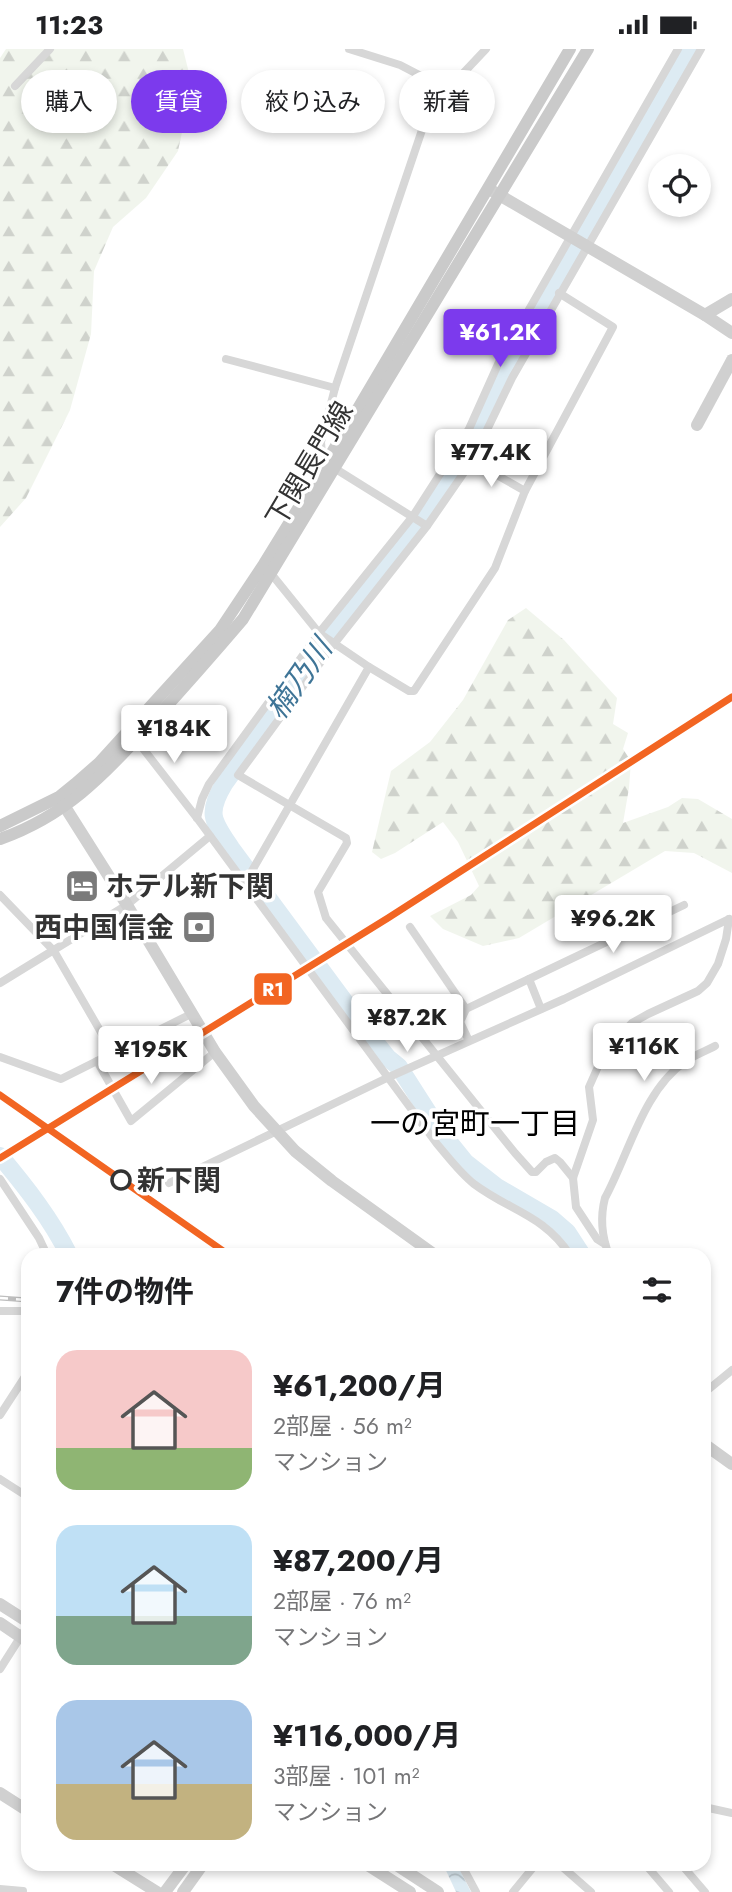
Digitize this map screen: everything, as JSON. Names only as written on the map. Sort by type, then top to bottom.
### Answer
[{"type":"main road","name":"下関長門線","points":[[494,192],[570,49]]},
{"type":"main road","name":"下関長門線","points":[[0,839],[33,825],[62,802],[99,763],[132,735],[267,569],[494,192],[588,49]]},
{"type":"main road","name":"下関長門線","points":[[0,826],[62,802]]},
{"type":"street","points":[[15,86],[50,49]]},
{"type":"street","points":[[349,49],[410,70]]},
{"type":"street","points":[[466,70],[486,49]]},
{"type":"street","points":[[573,1178],[555,1158],[532,1172],[326,918],[318,892],[346,843],[346,838],[238,775],[334,644],[427,526],[472,461],[512,378],[559,293],[579,241],[678,49]]},
{"type":"street","points":[[197,818],[209,784],[319,633],[413,516],[469,429],[499,362],[701,49]]},
{"type":"street","points":[[421,133],[335,388],[321,442],[327,466],[427,526]]},
{"type":"street","points":[[494,192],[732,334]]},
{"type":"street","points":[[267,569],[319,633],[369,667],[409,691],[414,691],[495,568],[525,491],[613,327],[559,293]]},
{"type":"street","points":[[705,316],[732,299]]},
{"type":"street","points":[[226,359],[335,388]]},
{"type":"street","points":[[697,425],[726,381],[732,360]]},
{"type":"street","points":[[472,461],[525,491]]},
{"type":"street","points":[[245,883],[369,667]]},
{"type":"street","points":[[132,735],[456,1166],[490,1195],[546,1226],[566,1248]]},
{"type":"street","points":[[62,802],[215,1052],[254,1106],[295,1151],[425,1248]]},
{"type":"street","points":[[0,983],[127,905],[210,836]]},
{"type":"street","points":[[0,895],[54,951],[113,1053]]},
{"type":"street","points":[[469,1041],[460,1022],[466,1009],[684,905]]},
{"type":"street","points":[[169,1183],[389,1077],[730,920]]},
{"type":"street","points":[[605,1244],[597,1239],[576,1207],[573,1178],[593,1120],[589,1087],[601,1060],[632,1023],[698,991],[707,983],[718,964],[730,920]]},
{"type":"street","points":[[410,927],[466,1009]]},
{"type":"street","points":[[529,979],[541,1009]]},
{"type":"street","points":[[0,1057],[61,1079],[193,1013]]},
{"type":"street","points":[[606,1248],[602,1210],[605,1198],[642,1116],[657,1089],[685,1061],[715,1046]]},
{"type":"street","points":[[97,1061],[131,1121],[215,1052]]},
{"type":"street","points":[[0,1179],[44,1248]]},
{"type":"street","points":[[0,1311],[21,1311]]},
{"type":"street","points":[[711,1387],[732,1370]]},
{"type":"street","points":[[0,1415],[21,1384]]},
{"type":"street","points":[[711,1449],[732,1464]]},
{"type":"street","points":[[0,1479],[21,1492]]},
{"type":"street","points":[[0,1604],[21,1619]]},
{"type":"street","points":[[0,1623],[21,1637]]},
{"type":"street","points":[[0,1668],[21,1643]]},
{"type":"street","points":[[0,1793],[21,1806]]},
{"type":"street","points":[[711,1808],[732,1813]]},
{"type":"street","points":[[123,1871],[157,1892]]},
{"type":"street","points":[[165,1892],[181,1871]]},
{"type":"street","points":[[183,1892],[199,1871]]},
{"type":"street","points":[[377,1871],[410,1892]]},
{"type":"street","points":[[406,1871],[438,1892]]},
{"type":"street","points":[[465,1871],[476,1892]]},
{"type":"street","points":[[513,1892],[530,1871]]},
{"type":"street","points":[[567,1871],[591,1892]]},
{"type":"street","points":[[651,1871],[669,1892]]},
{"type":"street","points":[[687,1871],[705,1892]]},
{"type":"street","points":[[0,1889],[23,1891]]},
{"type":"green space","points":[[6,49],[183,49],[188,70],[131,70],[131,133],[182,133],[178,151],[146,198],[113,227],[94,271],[91,334],[70,410],[26,498],[0,527],[0,58]]},
{"type":"green space","points":[[526,608],[564,640],[617,698],[613,724],[628,733],[623,749],[631,761],[623,823],[668,807],[682,798],[698,799],[732,819],[732,873],[694,853],[665,851],[519,938],[483,946],[443,929],[430,916],[471,895],[479,886],[458,842],[443,822],[381,859],[372,852],[391,771],[430,742],[463,700],[508,620]]},
{"type":"water","points":[[446,1871],[460,1871],[471,1892],[456,1892]]},
{"type":"waterway","name":"楠乃川","points":[[577,1248],[567,1232],[552,1219],[497,1187],[465,1162],[440,1131],[399,1067],[388,1058],[364,1028],[231,848],[216,824],[214,810],[224,784],[323,645],[457,469],[485,418],[498,387],[690,49]]},
{"type":"waterway","points":[[0,1156],[38,1204],[65,1248]]},
{"type":"railway","points":[[0,1298],[21,1300]]},
{"type":"transit line","name":"R1","points":[[0,1158],[388,918],[732,697]]},
{"type":"transit line","name":"R1","points":[[0,1095],[219,1248]]},
{"type":"place","name":"ホテル新下関","points":[[82,886]]},
{"type":"place","name":"西中国信金","points":[[199,927]]},
{"type":"place","name":"新下関","points":[[121,1180]]},
{"type":"district","name":"一の宮町一丁目","points":[[475,1124]]}]
